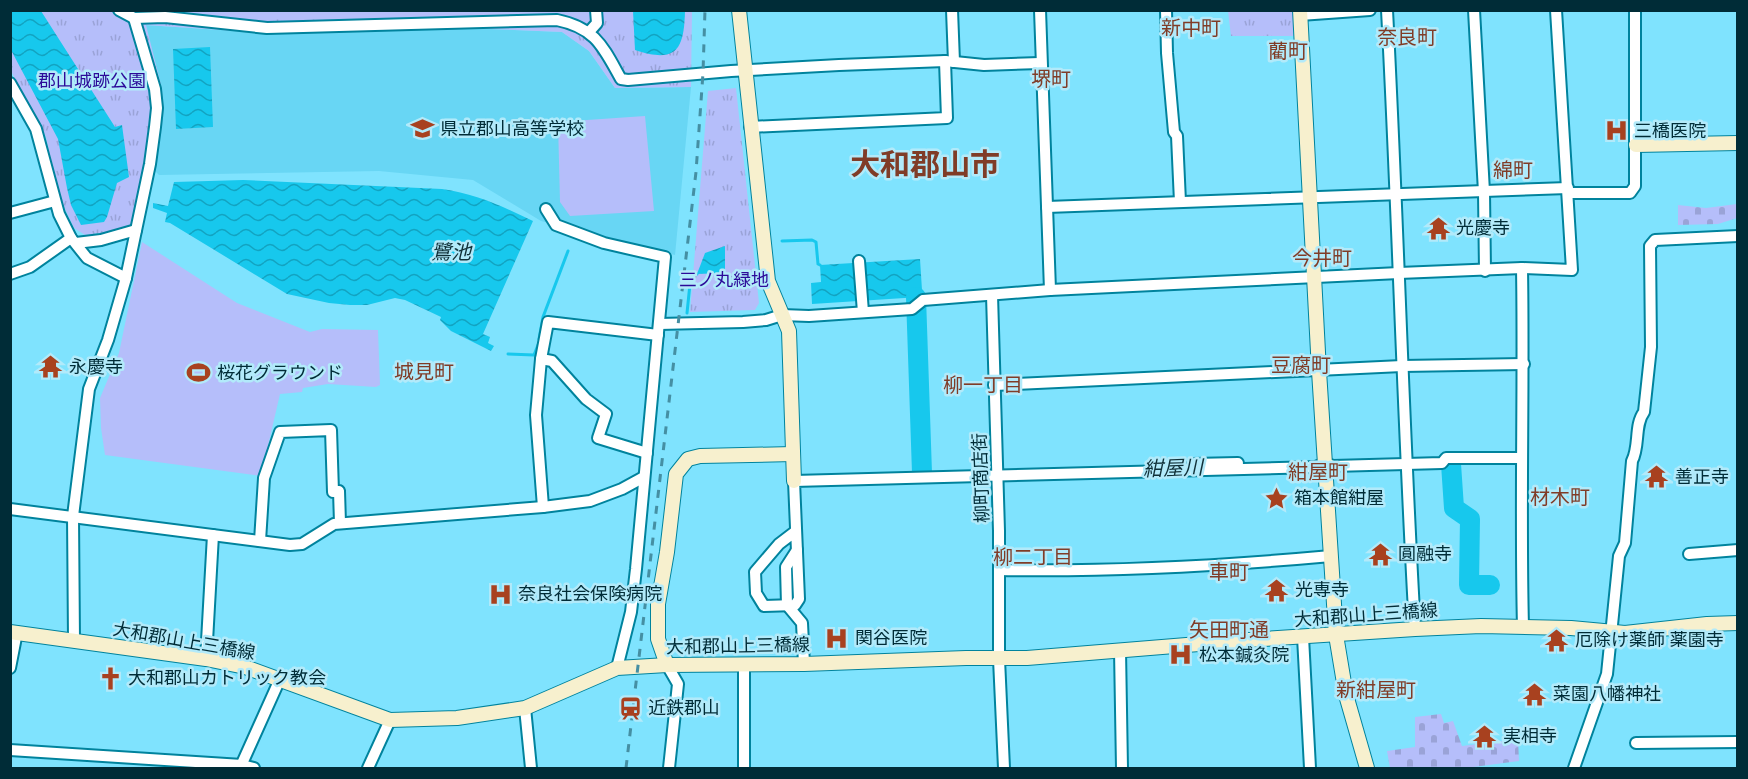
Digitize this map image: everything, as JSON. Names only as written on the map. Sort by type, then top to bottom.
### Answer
[{"type":"main road","points":[[738,10],[768,281],[789,332],[794,481]]},
{"type":"main road","points":[[1300,13],[1335,635],[1346,695],[1367,768]]},
{"type":"main road","points":[[1636,145],[1737,143]]},
{"type":"main road","points":[[667,664],[658,639],[658,603],[667,552],[676,474],[688,459],[700,456],[794,454]]},
{"type":"main road","name":"大和郡山上三橋線","points":[[14,632],[245,666],[390,720],[457,718],[525,708],[617,668],[667,664],[804,664],[1067,656],[1120,650],[1415,629],[1481,626],[1571,628],[1625,633],[1737,623]]},
{"type":"street","points":[[119,10],[134,18],[165,17],[275,28],[557,20],[573,23],[590,32],[611,57],[621,79],[628,80],[839,65],[949,61],[984,65],[1040,63]]},
{"type":"street","points":[[590,32],[597,23],[596,10]]},
{"type":"street","points":[[750,127],[947,118],[952,10]]},
{"type":"street","points":[[1040,10],[1040,63],[1050,290]]},
{"type":"street","points":[[1166,10],[1167,53],[1174,132],[1177,136],[1180,202]]},
{"type":"street","points":[[1300,13],[1370,10]]},
{"type":"street","points":[[1387,10],[1397,196],[1405,461],[1415,629]]},
{"type":"street","points":[[1474,10],[1484,192],[1485,271]]},
{"type":"street","points":[[543,507],[536,415],[541,359],[548,322],[659,329],[766,320],[782,315],[809,316],[912,309],[923,300],[1050,290],[1522,268],[1572,270],[1556,10]]},
{"type":"street","points":[[1047,207],[1484,192],[1568,190],[1630,193],[1635,186],[1635,10]]},
{"type":"street","points":[[74,641],[73,516],[89,389],[108,340],[126,278],[150,164],[157,108],[155,89],[134,18]]},
{"type":"street","points":[[10,83],[36,129],[59,214],[74,241],[87,258],[126,278]]},
{"type":"street","points":[[10,213],[55,201]]},
{"type":"street","points":[[546,209],[556,225],[604,243],[665,257],[631,612],[617,668]]},
{"type":"street","points":[[10,274],[30,267],[74,241],[101,240],[136,230]]},
{"type":"street","points":[[1574,768],[1607,674],[1618,556],[1625,543],[1632,461],[1636,453],[1640,417],[1644,412],[1651,347],[1650,246],[1655,240],[1737,236]]},
{"type":"street","points":[[859,261],[863,312]]},
{"type":"street","points":[[1522,268],[1524,364],[1520,530],[1523,627]]},
{"type":"street","name":"柳町商店街","points":[[992,295],[999,658],[1004,768]]},
{"type":"street","points":[[541,359],[552,361],[586,399],[606,414],[598,438],[647,453]]},
{"type":"street","points":[[994,385],[1402,366],[1524,364]]},
{"type":"street","points":[[260,541],[264,478],[280,432],[331,430],[333,492],[339,491],[340,523]]},
{"type":"street","points":[[796,531],[779,544],[755,572],[756,593],[764,606],[795,605],[799,599],[794,481],[1316,467],[1325,463],[1333,465],[1405,461],[1442,463],[1446,458],[1522,458]]},
{"type":"street","points":[[10,509],[290,545],[302,544],[334,524],[340,523],[543,507],[590,501],[622,489],[644,477]]},
{"type":"street","points":[[206,659],[213,535]]},
{"type":"street","points":[[1689,554],[1737,550]]},
{"type":"street","points":[[999,570],[1058,571],[1228,565],[1331,556]]},
{"type":"street","points":[[787,605],[802,623],[804,664]]},
{"type":"street","points":[[10,668],[14,632]]},
{"type":"street","points":[[1303,637],[1311,768]]},
{"type":"street","points":[[1120,650],[1122,768]]},
{"type":"street","points":[[667,664],[678,684],[669,768]]},
{"type":"street","points":[[744,665],[744,768]]},
{"type":"street","points":[[241,767],[280,679]]},
{"type":"street","points":[[525,708],[531,768]]},
{"type":"street","points":[[368,768],[390,720]]},
{"type":"street","points":[[1635,744],[1737,742]]},
{"type":"street","points":[[10,750],[254,768]]},
{"type":"shaded area","name":"県立郡山高等学校","points":[[145,25],[268,33],[440,27],[562,32],[589,51],[615,88],[691,87],[675,255],[541,221],[473,180],[379,171],[159,175],[154,170],[161,85]]},
{"type":"green space","name":"郡山城跡公園","points":[[10,11],[692,11],[691,87],[615,88],[589,51],[562,32],[440,27],[268,33],[146,25],[161,85],[154,170],[144,221],[121,230],[85,235],[74,228],[57,192],[46,137],[11,71]]},
{"type":"green space","points":[[1228,11],[1293,11],[1293,36],[1231,36]]},
{"type":"green space","name":"三ノ丸緑地","points":[[736,88],[759,303],[755,310],[690,312],[708,91]]},
{"type":"green space","points":[[645,116],[654,211],[570,216],[560,202],[558,122]]},
{"type":"green space","points":[[1737,204],[1737,218],[1718,224],[1678,225],[1678,205],[1706,208]]},
{"type":"green space","name":"桜花グラウンド","points":[[142,242],[237,303],[310,332],[322,329],[378,330],[380,385],[376,387],[328,384],[303,388],[302,392],[280,394],[261,476],[105,455],[100,398],[119,353]]},
{"type":"green space","points":[[1441,714],[1444,723],[1453,721],[1462,746],[1518,739],[1519,761],[1466,768],[1390,768],[1387,751],[1415,747],[1415,717]]},
{"type":"water","points":[[10,11],[41,11],[115,127],[122,125],[129,177],[117,183],[104,222],[81,225],[71,205],[58,139],[11,50]]},
{"type":"water","points":[[633,11],[685,11],[680,44],[669,54],[649,54],[635,50]]},
{"type":"water","points":[[210,47],[213,127],[176,129],[173,49]]},
{"type":"water","name":"鷺池","points":[[243,180],[442,189],[489,201],[533,221],[483,334],[490,337],[488,343],[494,346],[491,351],[451,331],[440,320],[441,317],[405,300],[395,298],[367,305],[350,305],[287,294],[165,222],[167,213],[153,208],[153,203],[168,206],[174,182]]},
{"type":"water","points":[[725,246],[725,273],[697,274],[705,253]]},
{"type":"water","points":[[920,259],[922,290],[920,297],[812,304],[811,283],[821,282],[820,265]]},
{"type":"waterway","points":[[782,241],[812,240],[816,242],[820,265]]},
{"type":"waterway","points":[[539,339],[543,317],[568,251]]},
{"type":"waterway","points":[[687,313],[691,274],[697,274]]},
{"type":"waterway","name":"紺屋川","points":[[916,297],[922,473]]},
{"type":"waterway","points":[[508,354],[534,355],[538,345]]},
{"type":"waterway","name":"紺屋川","points":[[1451,464],[1454,508],[1470,519],[1469,585],[1490,585]]},
{"type":"railway","points":[[626,768],[696,172],[705,10]]},
{"type":"place","name":"県立郡山高等学校","points":[[422,129]]},
{"type":"place","name":"三橋医院","points":[[1616,131]]},
{"type":"place","name":"光慶寺","points":[[1438,228]]},
{"type":"place","name":"永慶寺","points":[[51,367]]},
{"type":"place","name":"桜花グラウンド","points":[[199,373]]},
{"type":"place","name":"善正寺","points":[[1657,477]]},
{"type":"place","name":"箱本館紺屋","points":[[1276,498]]},
{"type":"place","name":"圓融寺","points":[[1380,554]]},
{"type":"place","name":"光専寺","points":[[1277,590]]},
{"type":"place","name":"奈良社会保険病院","points":[[500,594]]},
{"type":"place","name":"関谷医院","points":[[837,638]]},
{"type":"place","name":"厄除け薬師 薬園寺","points":[[1557,640]]},
{"type":"place","name":"松本鍼灸院","points":[[1181,655]]},
{"type":"place","name":"大和郡山カトリック教会","points":[[110,678]]},
{"type":"place","name":"菜園八幡神社","points":[[1535,694]]},
{"type":"place","name":"近鉄郡山","points":[[630,708]]},
{"type":"place","name":"実相寺","points":[[1485,736]]},
{"type":"district","name":"新中町","points":[[1191,28]]},
{"type":"district","name":"奈良町","points":[[1407,37]]},
{"type":"district","name":"藺町","points":[[1288,51]]},
{"type":"district","name":"堺町","points":[[1051,79]]},
{"type":"district","name":"大和郡山市","points":[[925,165]]},
{"type":"district","name":"綿町","points":[[1513,170]]},
{"type":"district","name":"今井町","points":[[1322,258]]},
{"type":"district","name":"豆腐町","points":[[1301,365]]},
{"type":"district","name":"城見町","points":[[424,372]]},
{"type":"district","name":"柳一丁目","points":[[983,385]]},
{"type":"district","name":"紺屋町","points":[[1318,472]]},
{"type":"district","name":"材木町","points":[[1560,497]]},
{"type":"district","name":"柳二丁目","points":[[1033,557]]},
{"type":"district","name":"車町","points":[[1229,572]]},
{"type":"district","name":"矢田町通","points":[[1229,630]]},
{"type":"district","name":"新紺屋町","points":[[1376,690]]}]
